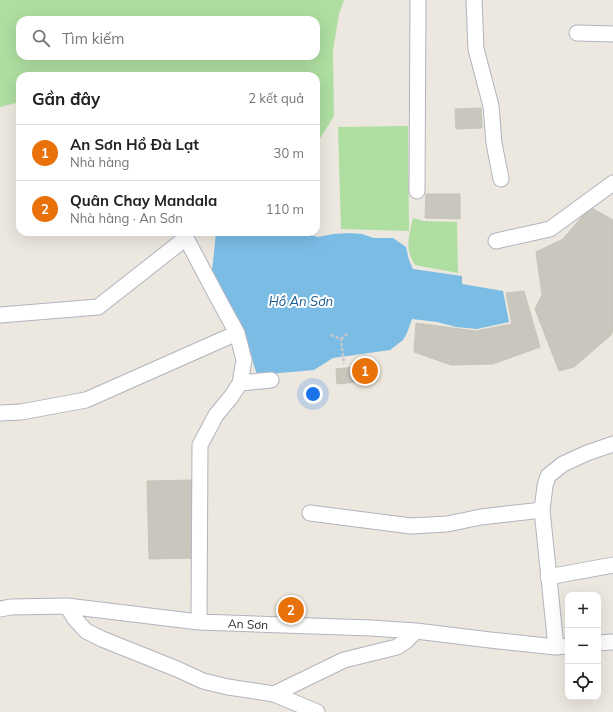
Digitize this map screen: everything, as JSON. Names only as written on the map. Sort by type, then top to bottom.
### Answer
[{"type":"street","points":[[417,190],[418,0]]},
{"type":"street","points":[[474,0],[476,49],[491,106],[494,143],[501,179]]},
{"type":"street","points":[[577,33],[613,34]]},
{"type":"street","points":[[496,242],[550,229],[613,183]]},
{"type":"street","points":[[0,315],[98,306],[183,236]]},
{"type":"street","points":[[185,236],[237,333],[244,360],[240,383],[216,415],[200,445],[199,622]]},
{"type":"street","points":[[0,413],[21,412],[86,400],[237,333]]},
{"type":"street","points":[[240,383],[271,380]]},
{"type":"street","points":[[562,646],[548,578],[542,510],[545,486],[548,476],[563,464],[587,453],[613,444]]},
{"type":"street","points":[[310,513],[411,526],[447,524],[481,517],[542,510]]},
{"type":"street","points":[[548,578],[613,565]]},
{"type":"street","points":[[67,606],[75,619],[86,631],[109,642],[203,681],[228,687],[274,694],[317,712]]},
{"type":"street","name":"An Sơn","points":[[0,609],[11,607],[67,606],[199,622],[371,628],[416,631],[490,640],[562,646]]},
{"type":"street","points":[[274,694],[344,660],[397,647],[406,641],[416,631]]},
{"type":"path","points":[[341,339],[348,333]]},
{"type":"path","points":[[331,335],[341,339]]},
{"type":"path","points":[[341,339],[344,364]]},
{"type":"green space","points":[[0,0],[344,0],[339,14],[333,50],[334,116],[320,139],[320,72],[16,72],[16,103],[0,107]]},
{"type":"green space","points":[[408,126],[409,231],[341,229],[338,127]]},
{"type":"green space","points":[[413,218],[423,221],[457,222],[458,273],[415,265],[409,253],[408,247]]},
{"type":"water","name":"Hồ An Sơn","points":[[350,233],[362,234],[374,238],[393,238],[406,247],[413,269],[462,276],[462,284],[503,291],[509,322],[477,329],[456,327],[437,322],[412,319],[403,340],[390,350],[333,358],[314,370],[257,375],[246,338],[215,281],[212,271],[216,236],[318,237]]},
{"type":"building","points":[[481,108],[482,128],[456,129],[455,109]]},
{"type":"building","points":[[426,194],[460,194],[460,219],[425,218]]},
{"type":"building","points":[[590,207],[613,220],[613,331],[611,335],[574,367],[559,371],[535,309],[542,295],[536,252],[563,239]]},
{"type":"building","points":[[524,291],[540,347],[493,364],[451,365],[414,352],[416,323],[475,331],[512,324],[506,293]]},
{"type":"building","points":[[373,365],[375,380],[337,384],[336,369]]},
{"type":"building","points":[[193,480],[196,558],[149,559],[147,481]]},
{"type":"place","name":"An Sơn Hồ Đà Lạt","points":[[365,371]]},
{"type":"place","name":"Quân Chay Mandala","points":[[291,610]]}]
